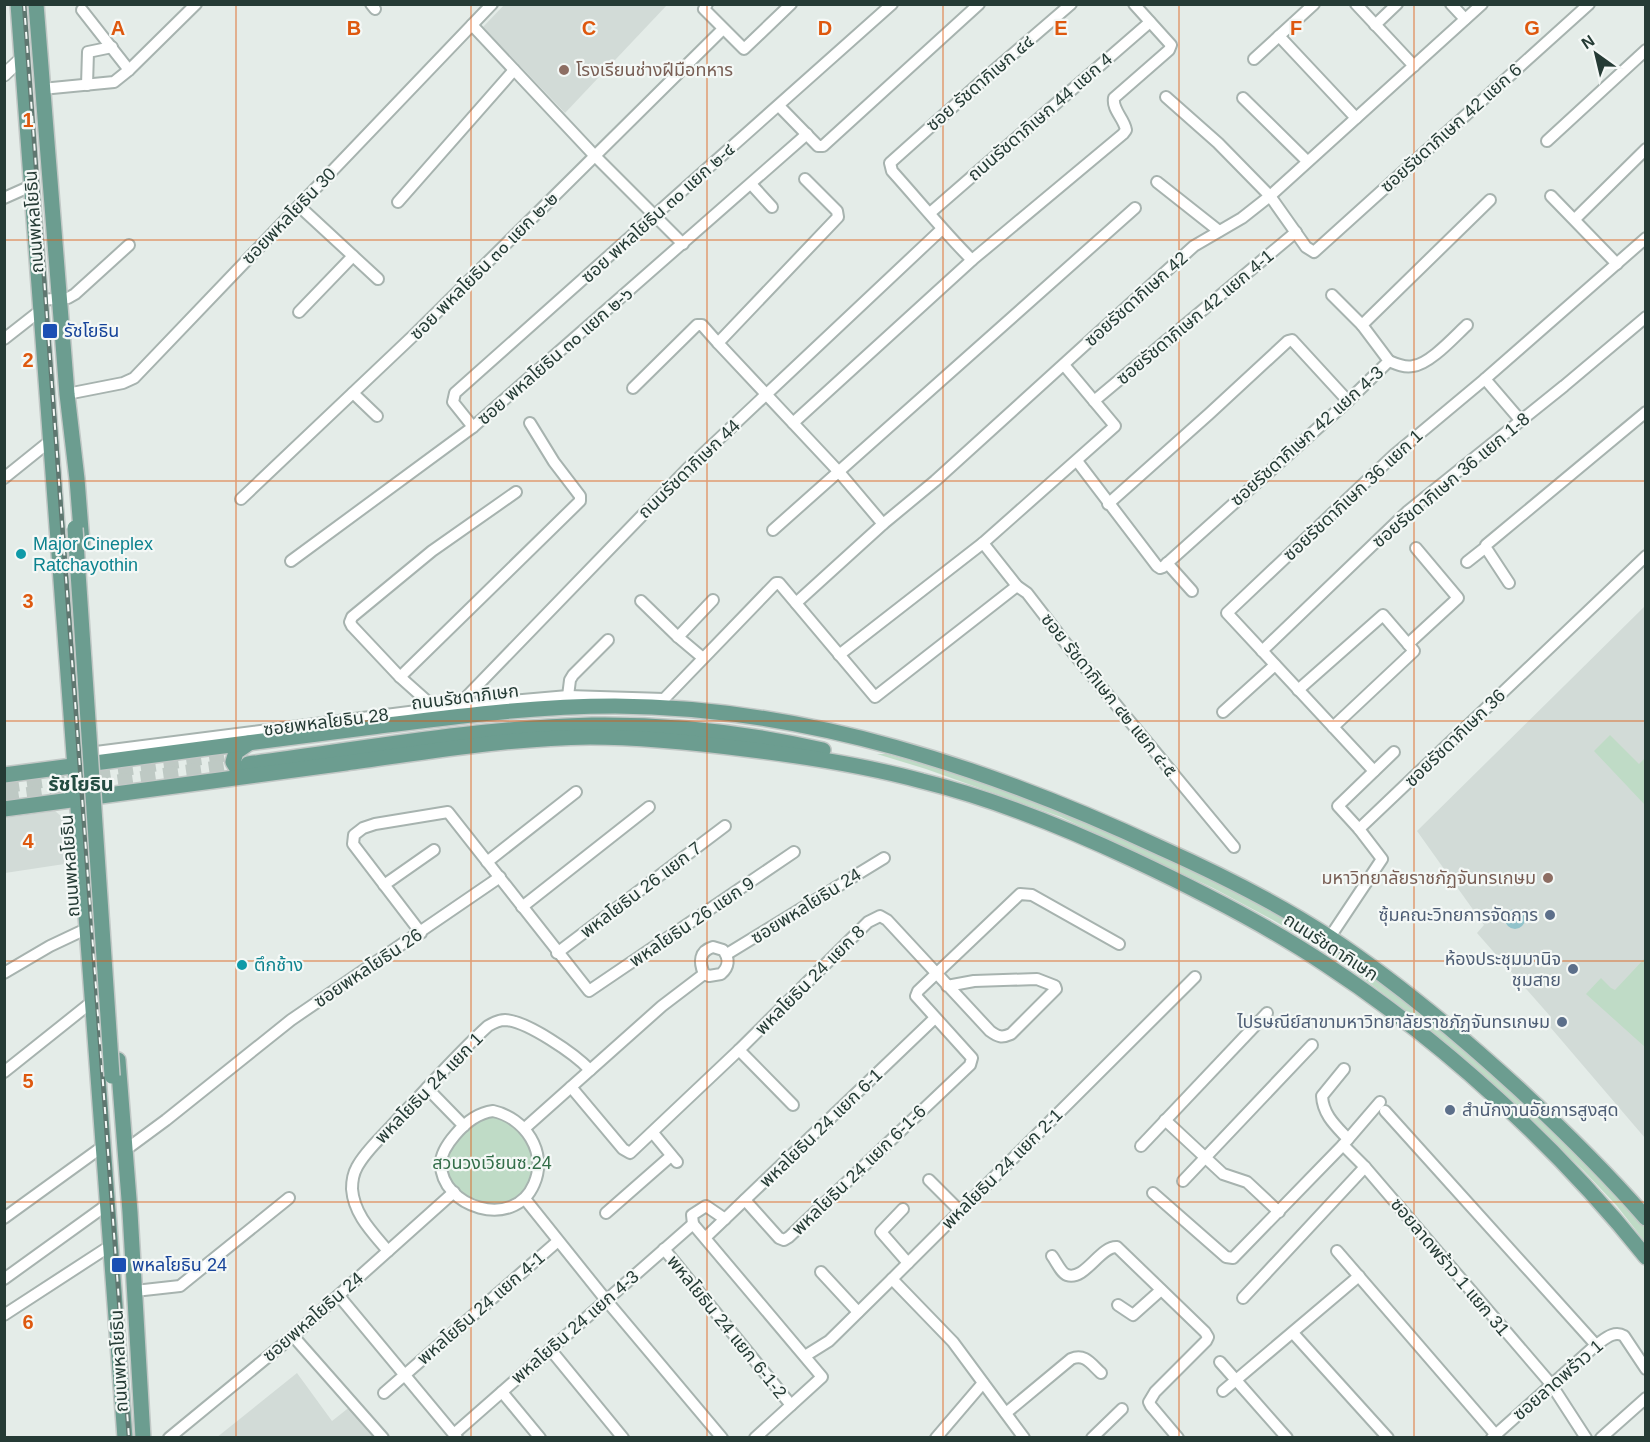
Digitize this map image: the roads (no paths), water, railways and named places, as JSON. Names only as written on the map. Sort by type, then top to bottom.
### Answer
[{"type":"main road","name":"ถนนพหลโยธิน","points":[[18,4],[125,1437]]},
{"type":"main road","name":"ถนนพหลโยธิน","points":[[36,4],[67,394],[77,479],[135,1291],[143,1437]]},
{"type":"main road","name":"ถนนพหลโยธิน","points":[[50,434],[58,442],[70,529]]},
{"type":"main road","name":"ถนนพหลโยธิน","points":[[71,437],[69,451],[70,529],[109,1076],[116,1124],[123,1145]]},
{"type":"main road","points":[[70,686],[79,689],[92,682]]},
{"type":"main road","name":"ถนนรัชดาภิเษก","points":[[4,809],[100,795],[440,713],[663,703],[803,726],[865,739],[1012,783],[1110,824],[1246,889],[1330,937],[1426,1008],[1475,1048],[1591,1158],[1646,1218]]},
{"type":"main road","name":"ถนนรัชดาภิเษก","points":[[249,758],[487,722],[623,716],[699,721],[756,728],[928,756]]},
{"type":"main road","name":"ถนนรัชดาภิเษก","points":[[4,775],[75,766],[97,757],[249,758],[467,747],[548,739],[607,738],[686,742],[774,752],[922,781],[1010,808],[1087,838],[1245,916],[1323,963],[1368,994],[1474,1080],[1585,1186],[1646,1257]]},
{"type":"main road","points":[[80,852],[89,847],[104,851]]},
{"type":"main road","name":"ถนนพหลโยธิน","points":[[103,1154],[108,1141],[109,1076]]},
{"type":"street","points":[[42,89],[111,83],[129,70],[196,4]]},
{"type":"street","name":"ซอยพหลโยธิน 30","points":[[67,394],[123,383],[134,378],[492,4]]},
{"type":"street","points":[[706,6],[723,29],[744,49],[791,4]]},
{"type":"street","name":"ซอย พหลโยธิน ๓๐ แยก ๒-๔","points":[[473,427],[453,402],[455,393],[891,4]]},
{"type":"street","points":[[780,105],[818,146],[823,146],[979,4]]},
{"type":"street","name":"ซอย รัชดาภิเษก ๔๔","points":[[930,213],[892,171],[891,163],[1071,4]]},
{"type":"street","points":[[793,423],[972,260],[1123,134],[1126,130],[1125,125],[1114,106],[1114,98],[1171,47],[1134,4]]},
{"type":"street","points":[[1254,59],[1314,4]]},
{"type":"street","points":[[1356,4],[1414,66]]},
{"type":"street","points":[[1375,25],[1397,4]]},
{"type":"street","points":[[1451,4],[1465,19]]},
{"type":"street","name":"ซอยรัชดาภิเษก 42","points":[[796,603],[883,524],[935,481],[1194,246],[1242,218],[1270,196],[1482,4]]},
{"type":"street","name":"ซอยรัชดาภิเษก 42 แยก 6","points":[[1296,232],[1306,247],[1314,252],[1589,4]]},
{"type":"street","points":[[82,10],[129,70]]},
{"type":"street","name":"ถนนรัชดาภิเษก 44 แยก 4","points":[[930,213],[1150,22]]},
{"type":"street","points":[[472,25],[594,155],[684,244]]},
{"type":"street","name":"ซอย พหลโยธิน ๓๐ แยก ๒-๒","points":[[241,500],[723,29]]},
{"type":"street","points":[[1280,36],[1356,118]]},
{"type":"street","points":[[87,85],[88,52],[112,47]]},
{"type":"street","points":[[1546,141],[1646,50]]},
{"type":"street","points":[[4,75],[22,58]]},
{"type":"street","points":[[398,202],[514,70]]},
{"type":"street","points":[[1166,97],[1218,143],[1270,196],[1296,232]]},
{"type":"street","points":[[1243,98],[1307,161]]},
{"type":"street","name":"ซอย พหลโยธิน ๓๐ แยก ๒-๖","points":[[291,561],[473,427],[807,134]]},
{"type":"street","points":[[1575,219],[1646,149]]},
{"type":"street","points":[[718,343],[838,218],[837,211],[805,179]]},
{"type":"street","points":[[1157,182],[1219,231]]},
{"type":"street","points":[[751,184],[772,207]]},
{"type":"street","points":[[4,198],[31,186]]},
{"type":"street","points":[[1551,196],[1617,264]]},
{"type":"street","points":[[1362,325],[1490,200]]},
{"type":"street","points":[[299,206],[378,279]]},
{"type":"street","points":[[773,530],[1135,208]]},
{"type":"street","points":[[930,213],[972,260]]},
{"type":"street","name":"ถนนรัชดาภิเษก 44","points":[[440,713],[456,706],[688,468],[942,229]]},
{"type":"street","name":"ซอยรัชดาภิเษก 42 แยก 4-1","points":[[1094,401],[1296,232]]},
{"type":"street","name":"ซอยรัชดาภิเษก 36 แยก 1","points":[[1374,771],[1227,613],[1394,454],[1485,379],[1646,238]]},
{"type":"street","points":[[4,339],[40,305],[75,294],[129,246]]},
{"type":"street","points":[[299,312],[353,256]]},
{"type":"street","name":"ซอยรัชดาภิเษก 42 แยก 4-3","points":[[1167,563],[1348,401],[1389,361],[1362,325],[1332,295]]},
{"type":"street","name":"ซอยรัชดาภิเษก 36 แยก 1-8","points":[[1262,651],[1407,512],[1646,317]]},
{"type":"street","points":[[633,388],[697,325],[702,325],[839,472],[883,524]]},
{"type":"street","points":[[1389,361],[1412,367],[1425,362],[1467,325]]},
{"type":"street","points":[[1108,504],[1288,340],[1292,340],[1348,401]]},
{"type":"street","points":[[839,655],[983,543],[1115,426],[1064,365]]},
{"type":"street","points":[[1485,379],[1521,421]]},
{"type":"street","points":[[353,393],[377,416]]},
{"type":"street","points":[[1467,562],[1646,412]]},
{"type":"street","points":[[400,676],[580,501],[580,496],[554,462],[530,423]]},
{"type":"street","points":[[4,478],[50,434]]},
{"type":"street","points":[[1077,461],[1157,566],[1160,568],[1167,563],[1192,591]]},
{"type":"street","points":[[440,713],[400,676],[352,626],[352,617],[432,551],[516,492]]},
{"type":"street","name":"ซอย รัชดาภิเษก ๔๒ แยก ๔-๕","points":[[983,543],[1017,586],[1027,593],[1074,654],[1234,847]]},
{"type":"street","points":[[1486,547],[1509,583]]},
{"type":"street","points":[[1408,644],[1458,598],[1416,548]]},
{"type":"street","name":"ซอยรัชดาภิเษก 36","points":[[1359,829],[1646,556]]},
{"type":"street","points":[[663,703],[776,583],[779,583],[875,697],[1017,586]]},
{"type":"street","points":[[678,637],[713,600]]},
{"type":"street","points":[[641,602],[703,658]]},
{"type":"street","points":[[1298,690],[1382,615],[1414,651],[1333,727]]},
{"type":"street","points":[[568,696],[573,675],[608,640]]},
{"type":"street","points":[[1223,712],[1275,665]]},
{"type":"street","name":"ซอยพหลโยธิน 28","points":[[97,757],[440,713],[456,706],[568,696],[663,703]]},
{"type":"street","points":[[1330,937],[1382,863],[1380,856],[1338,806],[1394,752]]},
{"type":"street","points":[[487,862],[576,792]]},
{"type":"street","points":[[522,907],[649,807]]},
{"type":"street","points":[[421,933],[353,844],[354,835],[363,828],[375,824],[448,812],[557,953]]},
{"type":"street","name":"พหลโยธิน 26 แยก 7","points":[[557,953],[725,826]]},
{"type":"street","points":[[384,885],[434,850]]},
{"type":"street","name":"พหลโยธิน 26 แยก 9","points":[[557,953],[589,991],[794,852]]},
{"type":"street","name":"ซอยพหลโยธิน 24","points":[[727,954],[884,858]]},
{"type":"street","name":"ซอยพหลโยธิน 26","points":[[123,1145],[166,1120],[291,1020],[500,878]]},
{"type":"street","points":[[935,1018],[916,996],[918,991],[1015,898],[1025,893],[1119,944]]},
{"type":"street","name":"พหลโยธิน 24 แยก 8","points":[[571,1087],[625,1152],[630,1153],[739,1050],[868,922],[880,916],[887,920],[936,975],[997,1037],[1011,1034],[1055,992],[1055,986],[1046,981],[1026,979],[974,981],[947,986]]},
{"type":"street","points":[[4,974],[50,946],[86,929]]},
{"type":"street","name":"ซอยพหลโยธิน 24","points":[[525,1128],[662,1006],[704,974],[715,975],[725,970],[728,960],[723,950],[713,947],[704,952],[700,962],[704,974]]},
{"type":"street","name":"พหลโยธิน 24 แยก 2-1","points":[[805,1356],[829,1341],[1195,976]]},
{"type":"street","points":[[4,1072],[93,1001]]},
{"type":"street","points":[[1141,1146],[1267,1012]]},
{"type":"street","name":"พหลโยธิน 24 แยก 6-1-6","points":[[745,1200],[779,1238],[784,1240],[789,1237],[970,1065],[972,1058],[935,1018]]},
{"type":"street","name":"พหลโยธิน 24 แยก 6-1","points":[[706,1237],[935,1018]]},
{"type":"street","name":"พหลโยธิน 24 แยก 1","points":[[388,1251],[367,1226],[357,1209],[352,1188],[353,1177],[363,1157],[488,1026],[505,1020],[537,1032],[590,1070]]},
{"type":"street","points":[[1183,1181],[1312,1046]]},
{"type":"street","points":[[739,1050],[793,1105]]},
{"type":"street","name":"ซอยลาดพร้าว 1 แยก 31","points":[[1344,1070],[1322,1096],[1323,1106],[1329,1118],[1365,1167],[1551,1384],[1586,1437]]},
{"type":"street","points":[[427,1088],[464,1126]]},
{"type":"street","points":[[1153,1193],[1230,1259],[1237,1257],[1346,1142],[1383,1107],[1596,1345]]},
{"type":"street","points":[[493,1111],[525,1128],[538,1158],[537,1173],[525,1199],[507,1208],[490,1210],[467,1202],[454,1192],[442,1172],[441,1159],[452,1139],[464,1126],[479,1114],[493,1111]]},
{"type":"street","points":[[1165,1120],[1223,1173],[1248,1182],[1279,1212]]},
{"type":"street","points":[[606,1213],[674,1159],[653,1133]]},
{"type":"street","points":[[4,1218],[103,1154]]},
{"type":"street","points":[[1243,1298],[1365,1167]]},
{"type":"street","points":[[929,1180],[960,1211]]},
{"type":"street","name":"ซอยพหลโยธิน 24","points":[[169,1437],[293,1336],[454,1192]]},
{"type":"street","points":[[135,1291],[180,1286],[289,1198]]},
{"type":"street","points":[[525,1199],[606,1300],[722,1437]]},
{"type":"street","points":[[4,1279],[108,1204]]},
{"type":"street","name":"พหลโยธิน 24 แยก 4-3","points":[[456,1436],[502,1392],[694,1225],[692,1215],[703,1207],[713,1210],[725,1219]]},
{"type":"street","points":[[903,1209],[881,1232],[908,1263]]},
{"type":"street","points":[[694,1225],[822,1377],[755,1437]]},
{"type":"street","name":"พหลโยธิน 24 แยก 4-1","points":[[384,1393],[558,1241]]},
{"type":"street","points":[[4,1315],[110,1246]]},
{"type":"street","points":[[1052,1256],[1067,1275],[1076,1275],[1110,1248],[1118,1247],[1208,1337],[1155,1392],[1149,1402],[1179,1437]]},
{"type":"street","name":"พหลโยธิน 24 แยก 6-1-2","points":[[664,1249],[790,1405]]},
{"type":"street","points":[[1337,1251],[1494,1436]]},
{"type":"street","points":[[821,1272],[858,1312]]},
{"type":"street","points":[[1223,1391],[1359,1276]]},
{"type":"street","points":[[892,1279],[953,1342],[1023,1437]]},
{"type":"street","points":[[1118,1305],[1133,1315],[1161,1290]]},
{"type":"street","points":[[339,1296],[456,1436]]},
{"type":"street","points":[[1293,1333],[1388,1437]]},
{"type":"street","name":"ซอยลาดพร้าว 1","points":[[1494,1436],[1596,1345],[1612,1334],[1620,1333],[1624,1336],[1646,1369]]},
{"type":"street","points":[[293,1336],[384,1437]]},
{"type":"street","points":[[550,1350],[623,1437]]},
{"type":"street","points":[[1006,1413],[1071,1359],[1078,1356],[1084,1357],[1101,1373]]},
{"type":"street","points":[[1220,1362],[1287,1437]]},
{"type":"street","points":[[936,1437],[983,1383]]},
{"type":"street","points":[[502,1392],[540,1437]]},
{"type":"street","points":[[1601,1437],[1646,1398]]},
{"type":"street","points":[[1092,1437],[1122,1409]]},
{"type":"water","points":[[1515,909],[1522,912],[1525,919],[1522,926],[1515,929],[1508,926],[1505,919],[1508,912]]},
{"type":"tunnel","points":[[4,786],[246,751]]},
{"type":"tunnel","points":[[4,798],[245,764]]},
{"type":"railway","points":[[24,4],[129,1438]]},
{"type":"place","name":"โรงเรียนช่างฝีมือทหาร","points":[[564,70]]},
{"type":"place","name":"รัชโยธิน","points":[[50,331]]},
{"type":"place","name":"Major Cineplex Ratchayothin","points":[[21,554]]},
{"type":"place","name":"มหาวิทยาลัยราชภัฏจันทรเกษม","points":[[1548,878]]},
{"type":"place","name":"ซุ้มคณะวิทยการจัดการ","points":[[1550,915]]},
{"type":"place","name":"ตึกช้าง","points":[[242,965]]},
{"type":"place","name":"ห้องประชุมมานิจ ชุมสาย","points":[[1573,969]]},
{"type":"place","name":"ไปรษณีย์สาขามหาวิทยาลัยราชภัฏจันทรเกษม","points":[[1562,1022]]},
{"type":"place","name":"สำนักงานอัยการสูงสุด","points":[[1450,1110]]},
{"type":"place","name":"พหลโยธิน 24","points":[[119,1265]]},
{"type":"district","name":"รัชโยธิน","points":[[81,784]]},
{"type":"park label","name":"สวนวงเวียนซ.24","points":[[492,1163]]}]
